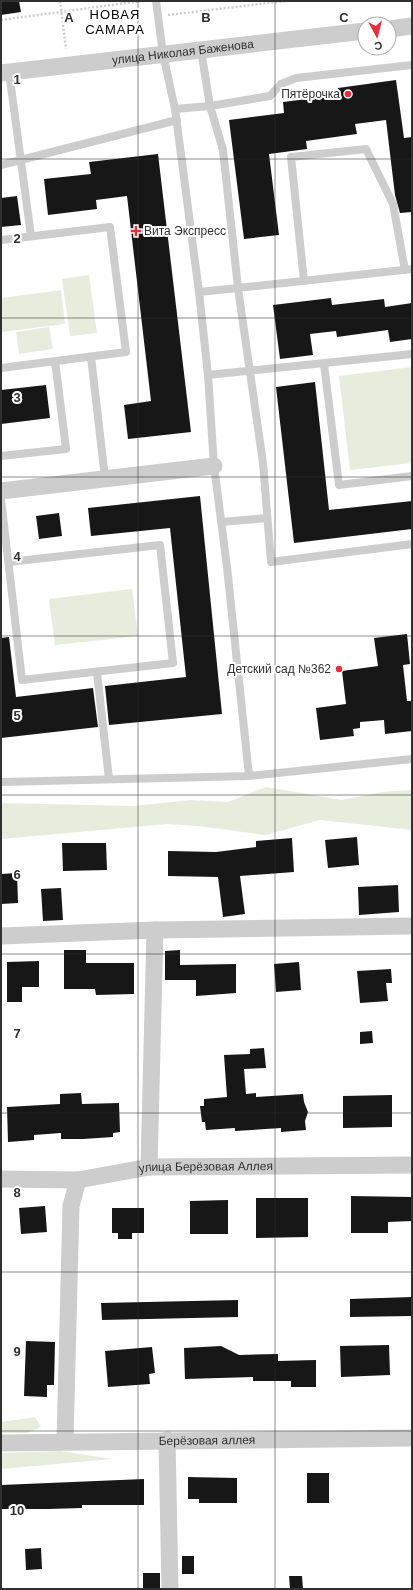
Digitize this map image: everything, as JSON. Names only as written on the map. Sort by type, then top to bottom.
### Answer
[{"type":"street","points":[[397,28],[412,26]]},
{"type":"street","name":"улица Николая Баженова","points":[[5,73],[357,32]]},
{"type":"street","points":[[1,491],[214,466]]},
{"type":"street","points":[[1,936],[155,930],[412,926]]},
{"type":"street","points":[[149,1167],[155,930]]},
{"type":"street","name":"улица Берёзовая Аллея","points":[[1,1179],[78,1180],[149,1167],[412,1165]]},
{"type":"street","points":[[65,1441],[71,1206],[78,1180]]},
{"type":"street","name":"Берёзовая аллея","points":[[1,1442],[412,1438]]},
{"type":"street","points":[[167,1440],[170,1589]]},
{"type":"lane","points":[[156,1],[163,54],[177,120],[199,292],[208,375],[214,466],[249,776]]},
{"type":"lane","points":[[200,50],[210,106],[223,150],[247,362],[250,371],[263,463],[271,562],[412,544]]},
{"type":"lane","points":[[175,109],[210,106],[270,96],[281,84],[296,78],[412,65]]},
{"type":"lane","points":[[5,73],[31,236]]},
{"type":"lane","points":[[1,165],[177,120]]},
{"type":"lane","points":[[199,292],[304,281],[408,269],[393,204],[366,149],[291,157],[304,281]]},
{"type":"lane","points":[[1,240],[110,226],[126,352],[1,368]]},
{"type":"lane","points":[[208,375],[412,354]]},
{"type":"lane","points":[[91,357],[105,478]]},
{"type":"lane","points":[[1,456],[66,449],[55,361]]},
{"type":"lane","points":[[324,364],[339,485],[412,476]]},
{"type":"lane","points":[[1,499],[22,680],[173,663],[160,545],[9,562]]},
{"type":"lane","points":[[221,522],[267,518]]},
{"type":"lane","points":[[97,672],[109,779]]},
{"type":"lane","points":[[1,782],[249,776],[412,759]]},
{"type":"path","points":[[60,1],[68,65]]},
{"type":"path","points":[[1,20],[141,1]]},
{"type":"path","points":[[158,16],[285,1]]},
{"type":"green space","points":[[89,275],[97,333],[70,336],[62,279]]},
{"type":"green space","points":[[61,290],[65,324],[2,332],[1,298]]},
{"type":"green space","points":[[49,327],[53,349],[19,354],[16,332]]},
{"type":"green space","points":[[412,367],[412,463],[350,470],[339,376]]},
{"type":"green space","points":[[132,589],[138,636],[55,645],[49,599]]},
{"type":"green space","points":[[266,787],[342,800],[383,792],[412,790],[412,830],[320,820],[266,835],[198,826],[167,824],[1,839],[1,803],[133,806],[191,800],[228,802]]},
{"type":"green space","points":[[35,1417],[41,1427],[27,1433],[1,1433],[1,1422]]},
{"type":"green space","points":[[61,1451],[112,1459],[1,1469],[1,1453]]},
{"type":"building","points":[[1,1],[19,1],[21,12],[1,15]]},
{"type":"building","points":[[396,80],[404,138],[412,137],[412,212],[400,213],[395,195],[386,120],[355,124],[357,134],[306,141],[307,149],[269,154],[279,235],[244,239],[229,120],[284,113],[283,102],[339,95],[338,88]]},
{"type":"building","points":[[158,154],[191,432],[128,439],[124,405],[151,401],[127,196],[96,200],[97,209],[48,215],[44,179],[91,174],[89,162]]},
{"type":"building","points":[[17,196],[21,225],[1,227],[1,198]]},
{"type":"building","points":[[331,298],[332,305],[384,299],[385,307],[412,303],[412,339],[390,342],[388,330],[337,337],[336,331],[310,334],[313,355],[280,359],[273,305]]},
{"type":"building","points":[[315,382],[329,510],[412,501],[412,529],[294,543],[276,387]]},
{"type":"building","points":[[46,385],[50,418],[1,424],[1,390]]},
{"type":"building","points":[[200,496],[222,714],[109,725],[105,686],[186,677],[170,528],[91,536],[88,508]]},
{"type":"building","points":[[59,513],[62,536],[39,539],[36,516]]},
{"type":"building","points":[[407,634],[410,664],[403,665],[407,701],[412,701],[412,731],[385,734],[384,720],[360,722],[360,728],[353,729],[354,736],[320,740],[316,708],[346,704],[342,671],[378,666],[374,638]]},
{"type":"building","points":[[9,637],[16,697],[93,688],[98,727],[1,738],[1,638]]},
{"type":"building","points":[[357,837],[359,865],[328,868],[325,840]]},
{"type":"building","points":[[292,838],[294,872],[240,876],[245,914],[223,917],[218,877],[168,876],[168,851],[216,852],[256,847],[256,841]]},
{"type":"building","points":[[62,843],[106,843],[107,870],[63,871]]},
{"type":"building","points":[[17,873],[18,903],[1,904],[1,874]]},
{"type":"building","points":[[398,885],[399,912],[359,915],[358,887]]},
{"type":"building","points":[[61,888],[63,920],[43,921],[41,889]]},
{"type":"building","points":[[64,950],[86,950],[86,963],[134,963],[134,994],[96,995],[95,989],[64,989]]},
{"type":"building","points":[[180,950],[180,965],[236,964],[236,993],[196,996],[196,980],[165,980],[165,951]]},
{"type":"building","points":[[39,961],[39,987],[22,987],[22,1002],[7,1002],[7,962]]},
{"type":"building","points":[[299,962],[301,990],[276,992],[274,964]]},
{"type":"building","points":[[391,969],[392,983],[386,983],[388,1001],[360,1003],[357,971]]},
{"type":"building","points":[[372,1031],[373,1043],[360,1044],[360,1032]]},
{"type":"building","points":[[264,1048],[266,1068],[244,1069],[246,1094],[256,1093],[256,1097],[303,1094],[308,1112],[305,1121],[306,1130],[281,1132],[281,1128],[235,1131],[235,1128],[206,1130],[205,1122],[202,1122],[200,1106],[204,1106],[204,1099],[227,1097],[224,1055],[250,1054],[250,1049]]},
{"type":"building","points":[[81,1093],[82,1104],[119,1103],[120,1132],[113,1133],[113,1137],[83,1139],[61,1139],[61,1133],[34,1135],[34,1140],[8,1142],[7,1107],[60,1104],[60,1094]]},
{"type":"building","points":[[392,1095],[392,1127],[343,1128],[343,1096]]},
{"type":"building","points":[[351,1196],[412,1197],[412,1221],[388,1222],[388,1233],[351,1233]]},
{"type":"building","points":[[256,1198],[308,1198],[308,1237],[256,1238]]},
{"type":"building","points":[[228,1200],[228,1234],[190,1234],[190,1201]]},
{"type":"building","points":[[45,1206],[47,1232],[21,1234],[19,1208]]},
{"type":"building","points":[[112,1208],[144,1208],[144,1233],[132,1233],[132,1239],[118,1239],[118,1233],[112,1233]]},
{"type":"building","points":[[412,1297],[412,1316],[350,1317],[350,1299]]},
{"type":"building","points":[[238,1300],[238,1317],[102,1320],[101,1303]]},
{"type":"building","points":[[26,1341],[55,1342],[54,1385],[47,1385],[47,1397],[24,1396]]},
{"type":"building","points":[[389,1345],[390,1375],[341,1377],[340,1346]]},
{"type":"building","points":[[221,1346],[239,1355],[278,1354],[278,1361],[316,1360],[316,1387],[291,1387],[291,1381],[253,1381],[253,1377],[185,1379],[184,1348]]},
{"type":"building","points":[[152,1347],[155,1373],[149,1374],[150,1384],[108,1387],[105,1351]]},
{"type":"building","points":[[307,1473],[329,1473],[329,1503],[307,1503]]},
{"type":"building","points":[[188,1477],[237,1478],[237,1503],[199,1503],[199,1499],[188,1499]]},
{"type":"building","points":[[144,1479],[144,1505],[82,1505],[82,1508],[1,1509],[1,1485]]},
{"type":"building","points":[[41,1548],[42,1569],[26,1570],[25,1549]]},
{"type":"building","points":[[182,1556],[194,1556],[194,1574],[182,1574]]},
{"type":"building","points":[[143,1573],[160,1573],[160,1589],[143,1589]]},
{"type":"building","points":[[289,1576],[302,1576],[303,1589],[290,1589]]},
{"type":"place","name":"Пятёрочка","points":[[348,94]]},
{"type":"place","name":"Вита Экспресс","points":[[136,231]]},
{"type":"place","name":"Детский сад №362","points":[[339,669]]},
{"type":"district","name":"НОВАЯ САМАРА","points":[[115,22]]}]
